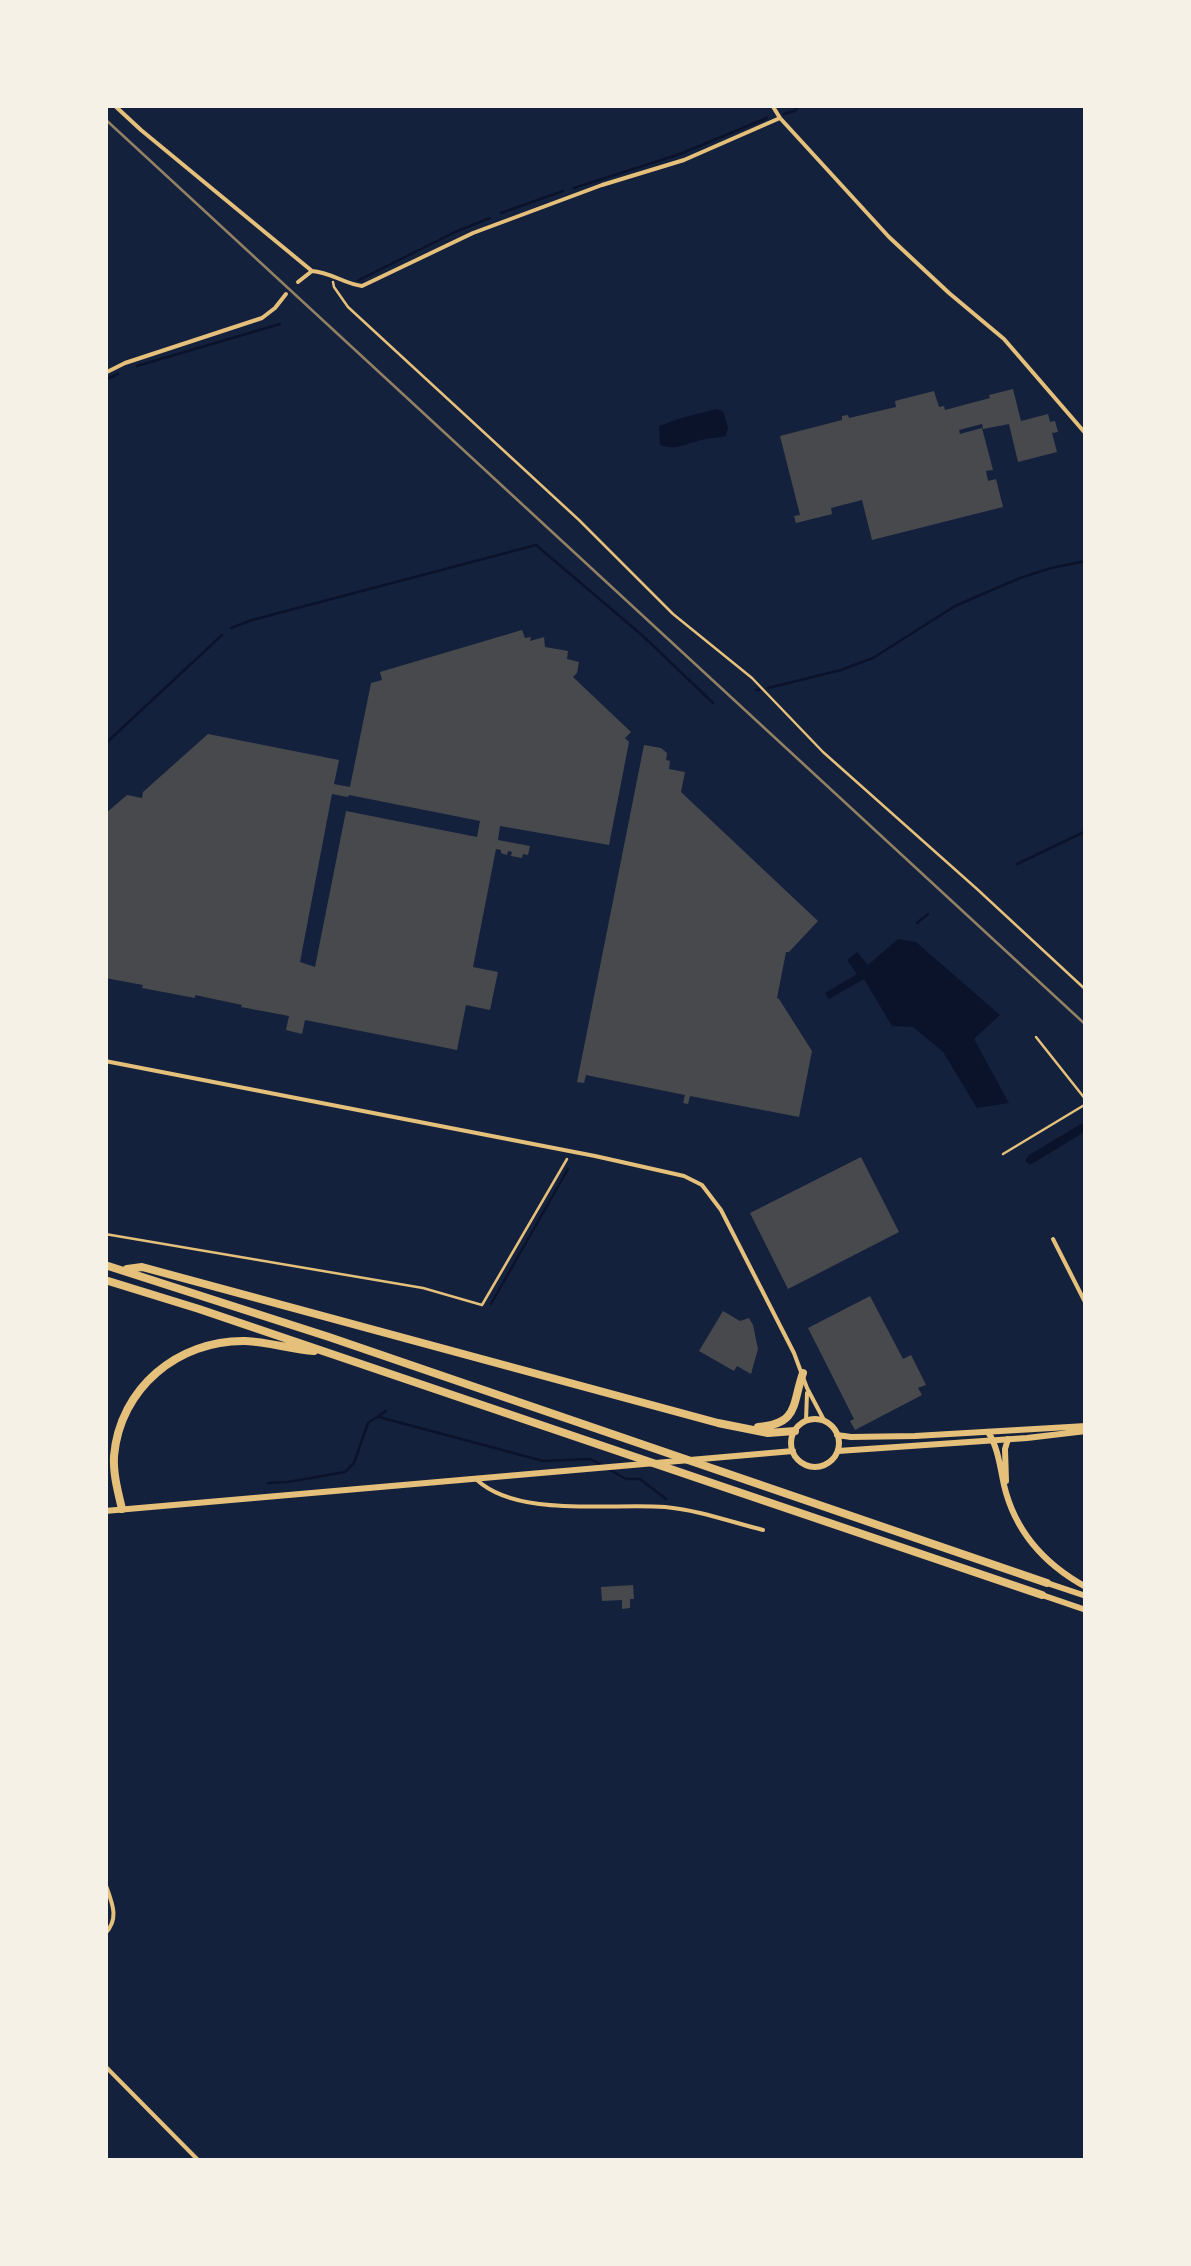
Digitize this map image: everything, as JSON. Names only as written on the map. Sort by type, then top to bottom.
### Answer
[{"type":"highway","points":[[105,1266],[275,1319],[1047,1583]]},
{"type":"highway","points":[[122,1270],[142,1267],[718,1423],[768,1433],[795,1431]]},
{"type":"highway","points":[[105,1280],[1042,1595]]},
{"type":"highway","points":[[122,1509],[114,1461],[120,1424],[138,1392],[169,1362],[215,1344],[244,1341],[326,1352]]},
{"type":"highway","points":[[746,1428],[772,1426],[789,1416],[797,1400],[802,1373]]},
{"type":"main road","points":[[838,1435],[838,1451],[829,1463],[815,1467],[802,1463],[791,1444],[795,1431],[813,1420],[825,1422],[838,1435],[852,1437],[1086,1429]]},
{"type":"main road","points":[[838,1451],[1008,1439],[1086,1429]]},
{"type":"main road","points":[[988,1432],[994,1440],[1015,1520],[1040,1554],[1086,1587]]},
{"type":"main road","points":[[1007,1497],[1008,1439]]},
{"type":"main road","points":[[105,1511],[793,1451]]},
{"type":"main road","points":[[1047,1583],[1086,1596]]},
{"type":"main road","points":[[1042,1595],[1086,1610]]},
{"type":"street","points":[[114,105],[312,271],[362,286],[473,232],[684,160],[780,118]]},
{"type":"street","points":[[772,105],[915,262],[1004,339],[1086,434]]},
{"type":"street","points":[[298,282],[312,271]]},
{"type":"street","points":[[105,373],[125,362],[262,318],[286,294]]},
{"type":"street","points":[[105,1062],[684,1176],[702,1185],[721,1210],[825,1422]]},
{"type":"street","points":[[1053,1239],[1086,1304]]},
{"type":"street","points":[[806,1422],[807,1388]]},
{"type":"street","points":[[477,1480],[502,1496],[547,1506],[688,1510],[763,1530]]},
{"type":"street","points":[[105,1884],[114,1908],[114,1924],[105,1934]]},
{"type":"street","points":[[105,2066],[199,2161]]},
{"type":"path","points":[[332,276],[334,287],[348,306],[579,520],[672,614],[752,678],[823,752],[1086,990]]},
{"type":"path","points":[[1003,1154],[1086,1102],[1036,1037]]},
{"type":"path","points":[[105,1234],[424,1288],[482,1305],[572,1152]]},
{"type":"water","points":[[716,409],[723,411],[728,427],[726,436],[676,447],[660,445],[659,426]]},
{"type":"water","points":[[898,939],[916,942],[1000,1015],[974,1039],[1009,1103],[977,1108],[943,1052],[913,1027],[892,1026],[864,979],[829,999],[825,993],[857,974],[847,960],[857,952],[868,965]]},
{"type":"water","points":[[1086,1121],[1086,1131],[1030,1165],[1025,1161],[1029,1155]]},
{"type":"building","points":[[1013,389],[1021,421],[1048,414],[1050,422],[1055,421],[1058,432],[1052,433],[1057,452],[1018,462],[1009,424],[983,429],[982,424],[959,430],[960,434],[982,428],[993,470],[986,471],[988,481],[996,479],[1003,507],[872,540],[862,500],[831,508],[832,514],[796,523],[794,516],[800,515],[780,436],[842,420],[842,416],[849,418],[896,407],[895,401],[934,391],[939,407],[944,406],[945,410]]},
{"type":"building","points":[[522,630],[525,638],[531,637],[530,641],[544,637],[545,647],[568,651],[567,659],[579,662],[573,677],[631,732],[625,738],[629,742],[609,845],[500,826],[498,840],[530,846],[528,855],[523,854],[522,858],[496,849],[473,967],[498,972],[490,1010],[466,1005],[457,1050],[305,1020],[302,1034],[286,1030],[289,1016],[105,978],[105,814],[127,795],[142,798],[143,792],[208,734],[339,760],[334,784],[350,787],[371,683],[382,680],[380,672]],"holes":[[[332,794],[480,821],[477,837],[346,811],[315,967],[300,962]]]},
{"type":"building","points":[[644,745],[667,753],[669,769],[685,772],[681,792],[818,921],[786,952],[777,998],[812,1051],[799,1117],[690,1096],[688,1104],[683,1103],[685,1095],[586,1075],[584,1083],[577,1082]]},
{"type":"building","points":[[861,1157],[899,1232],[788,1289],[750,1213]]},
{"type":"building","points":[[870,1296],[903,1359],[911,1355],[926,1385],[918,1388],[922,1395],[855,1430],[850,1421],[854,1419],[808,1328]]},
{"type":"building","points":[[723,1311],[740,1321],[749,1318],[753,1325],[758,1349],[751,1374],[737,1366],[734,1371],[699,1351]]},
{"type":"building","points":[[633,1585],[630,1608],[622,1609],[622,1600],[602,1601],[601,1587]]},
{"type":"waterway","points":[[784,114],[801,105]]},
{"type":"waterway","points":[[574,188],[680,154],[767,118]]},
{"type":"waterway","points":[[501,213],[563,191]]},
{"type":"waterway","points":[[359,280],[490,218]]},
{"type":"waterway","points":[[137,366],[280,324]]},
{"type":"waterway","points":[[105,380],[118,374]]},
{"type":"waterway","points":[[231,628],[536,545],[643,636],[713,703]]},
{"type":"waterway","points":[[768,688],[873,658],[955,606],[1020,578],[1086,561]]},
{"type":"waterway","points":[[105,744],[222,635]]},
{"type":"waterway","points":[[1017,864],[1086,831]]},
{"type":"waterway","points":[[917,923],[928,914]]},
{"type":"waterway","points":[[491,1304],[568,1169]]},
{"type":"waterway","points":[[268,1483],[345,1472],[354,1463],[368,1423],[386,1411]]},
{"type":"waterway","points":[[379,1417],[543,1461],[590,1459],[600,1464]]},
{"type":"waterway","points":[[607,1468],[626,1479],[640,1479],[666,1499]]},
{"type":"railway","points":[[105,119],[1086,1025]]}]
